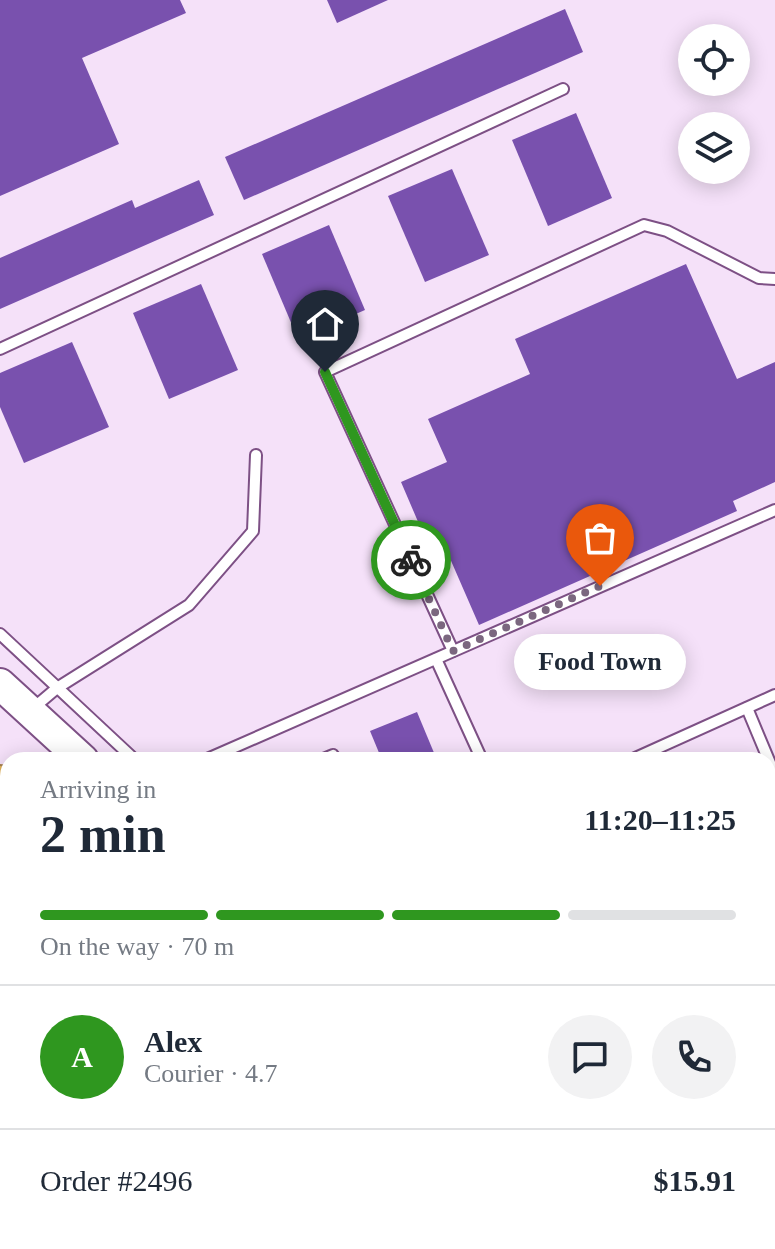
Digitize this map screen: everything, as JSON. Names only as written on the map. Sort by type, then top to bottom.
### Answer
[{"type":"main road","points":[[0,684],[74,752]]},
{"type":"lane","points":[[0,349],[563,89]]},
{"type":"lane","points":[[453,651],[325,372],[644,225],[667,231],[759,278],[775,279]]},
{"type":"lane","points":[[30,712],[57,688],[189,605],[253,531],[256,455]]},
{"type":"lane","points":[[223,752],[775,510]]},
{"type":"lane","points":[[0,634],[126,752]]},
{"type":"lane","points":[[436,659],[478,752]]},
{"type":"lane","points":[[649,752],[775,695]]},
{"type":"lane","points":[[747,708],[765,752]]},
{"type":"building","points":[[0,0],[180,0],[186,13],[82,58],[119,144],[0,196]]},
{"type":"building","points":[[327,0],[388,0],[337,23]]},
{"type":"building","points":[[565,9],[583,52],[244,200],[225,157]]},
{"type":"building","points":[[576,113],[612,198],[548,226],[512,140]]},
{"type":"building","points":[[452,169],[489,255],[425,282],[388,196]]},
{"type":"building","points":[[199,180],[214,215],[0,309],[0,258],[132,200],[135,208]]},
{"type":"building","points":[[329,225],[365,310],[298,339],[262,254]]},
{"type":"building","points":[[686,264],[737,379],[775,362],[775,482],[733,501],[737,511],[479,625],[445,547],[431,552],[401,482],[447,462],[428,419],[530,374],[515,339]]},
{"type":"building","points":[[201,284],[238,370],[169,399],[133,313]]},
{"type":"building","points":[[72,342],[109,427],[24,463],[0,407],[0,373]]},
{"type":"building","points":[[417,712],[434,752],[379,752],[370,731]]},
{"type":"way so far","points":[[411,560],[453,651],[600,586]]},
{"type":"place","name":"Food Town","points":[[600,586]]},
{"type":"route","points":[[325,372],[411,560]]}]
